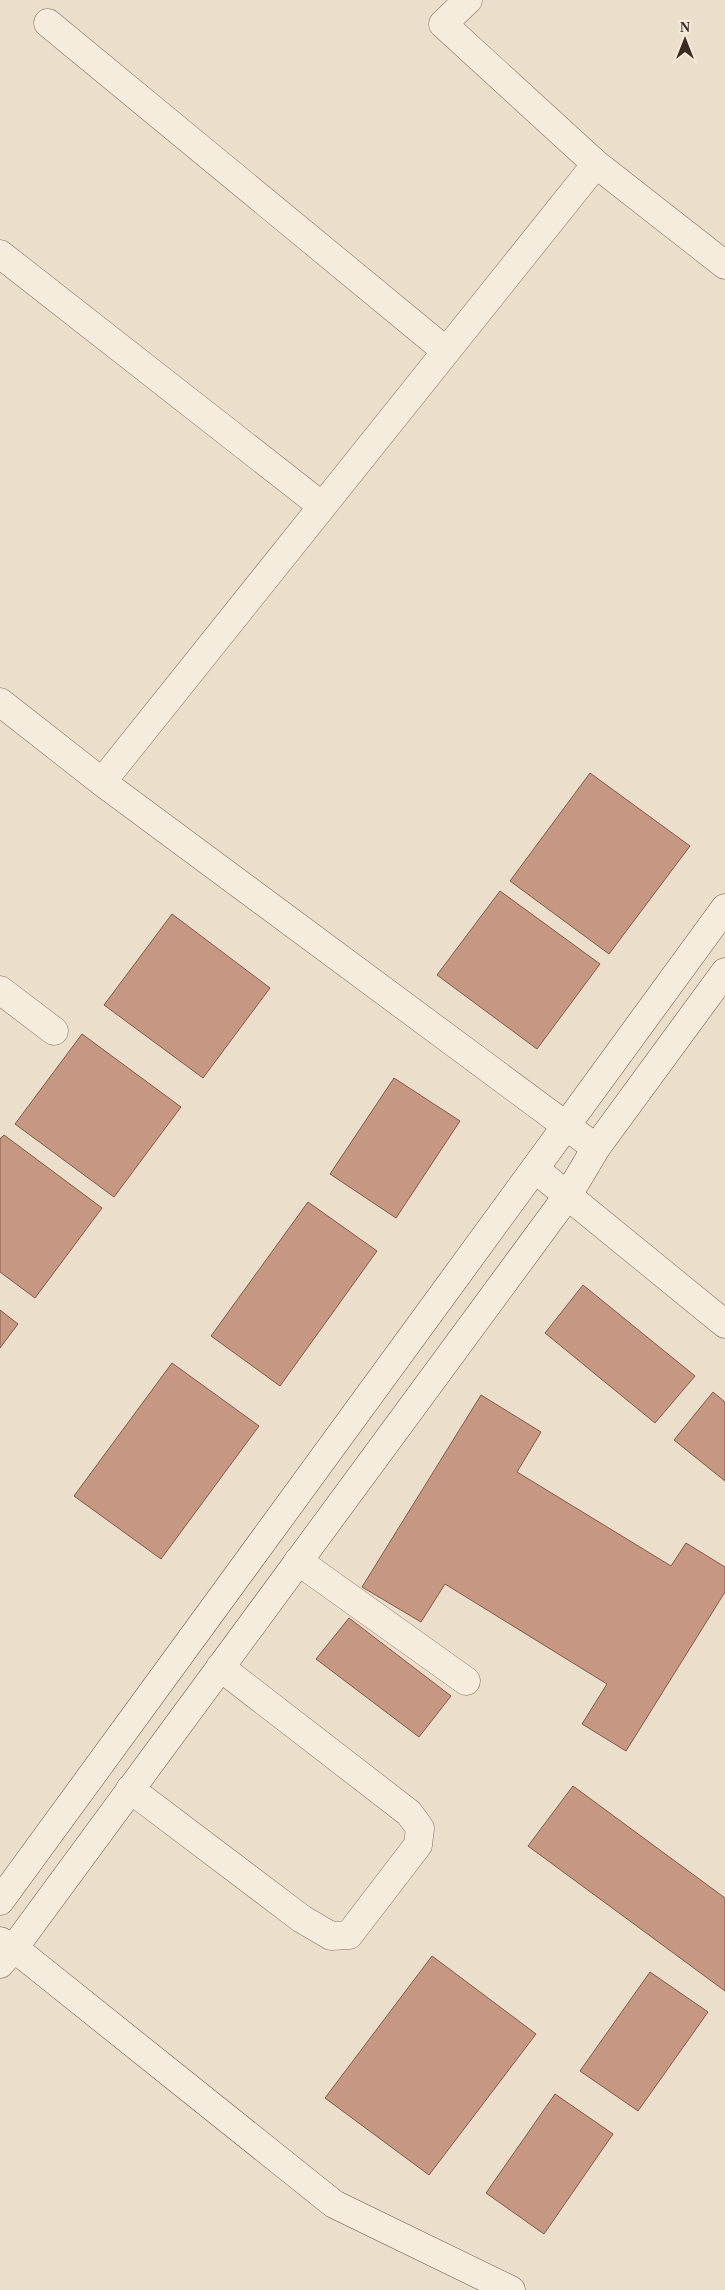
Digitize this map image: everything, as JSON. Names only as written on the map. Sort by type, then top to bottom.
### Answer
[{"type":"street","points":[[468,0],[444,24],[596,164],[725,265]]},
{"type":"street","points":[[48,23],[446,352]]},
{"type":"street","points":[[102,782],[596,164]]},
{"type":"street","points":[[0,254],[322,506]]},
{"type":"street","points":[[0,702],[102,782],[596,1148]]},
{"type":"street","points":[[0,1901],[725,908]]},
{"type":"street","points":[[500,2288],[334,2204],[5,1951],[130,1789],[568,1195],[596,1148],[725,972]]},
{"type":"street","points":[[0,990],[54,1031]]},
{"type":"street","points":[[534,1169],[725,1324]]},
{"type":"street","points":[[298,1561],[466,1681]]},
{"type":"street","points":[[130,1789],[295,1913],[331,1936],[349,1935],[418,1845],[420,1828],[409,1813],[220,1667]]},
{"type":"building","points":[[590,773],[690,846],[609,954],[510,881]]},
{"type":"building","points":[[500,891],[600,964],[537,1049],[437,975]]},
{"type":"building","points":[[172,914],[270,988],[203,1078],[104,1005]]},
{"type":"building","points":[[82,1034],[181,1107],[114,1197],[15,1124]]},
{"type":"building","points":[[394,1078],[460,1121],[396,1218],[330,1174]]},
{"type":"building","points":[[4,1135],[102,1208],[35,1298],[0,1272],[0,1139]]},
{"type":"building","points":[[308,1202],[377,1251],[280,1386],[211,1336]]},
{"type":"building","points":[[583,1285],[695,1376],[655,1423],[545,1333]]},
{"type":"building","points":[[0,1310],[18,1324],[0,1348]]},
{"type":"building","points":[[172,1363],[259,1426],[161,1559],[74,1496]]},
{"type":"building","points":[[713,1392],[725,1402],[725,1481],[674,1440]]},
{"type":"building","points":[[481,1395],[541,1432],[517,1472],[671,1566],[686,1543],[725,1567],[725,1592],[626,1751],[582,1724],[607,1684],[445,1584],[421,1622],[362,1587]]},
{"type":"building","points":[[349,1618],[451,1696],[419,1737],[316,1659]]},
{"type":"building","points":[[573,1786],[725,1898],[725,1991],[528,1846]]},
{"type":"building","points":[[432,1956],[536,2034],[429,2175],[325,2098]]},
{"type":"building","points":[[650,1972],[708,2012],[638,2111],[580,2071]]},
{"type":"building","points":[[555,2094],[613,2134],[544,2234],[486,2193]]}]
